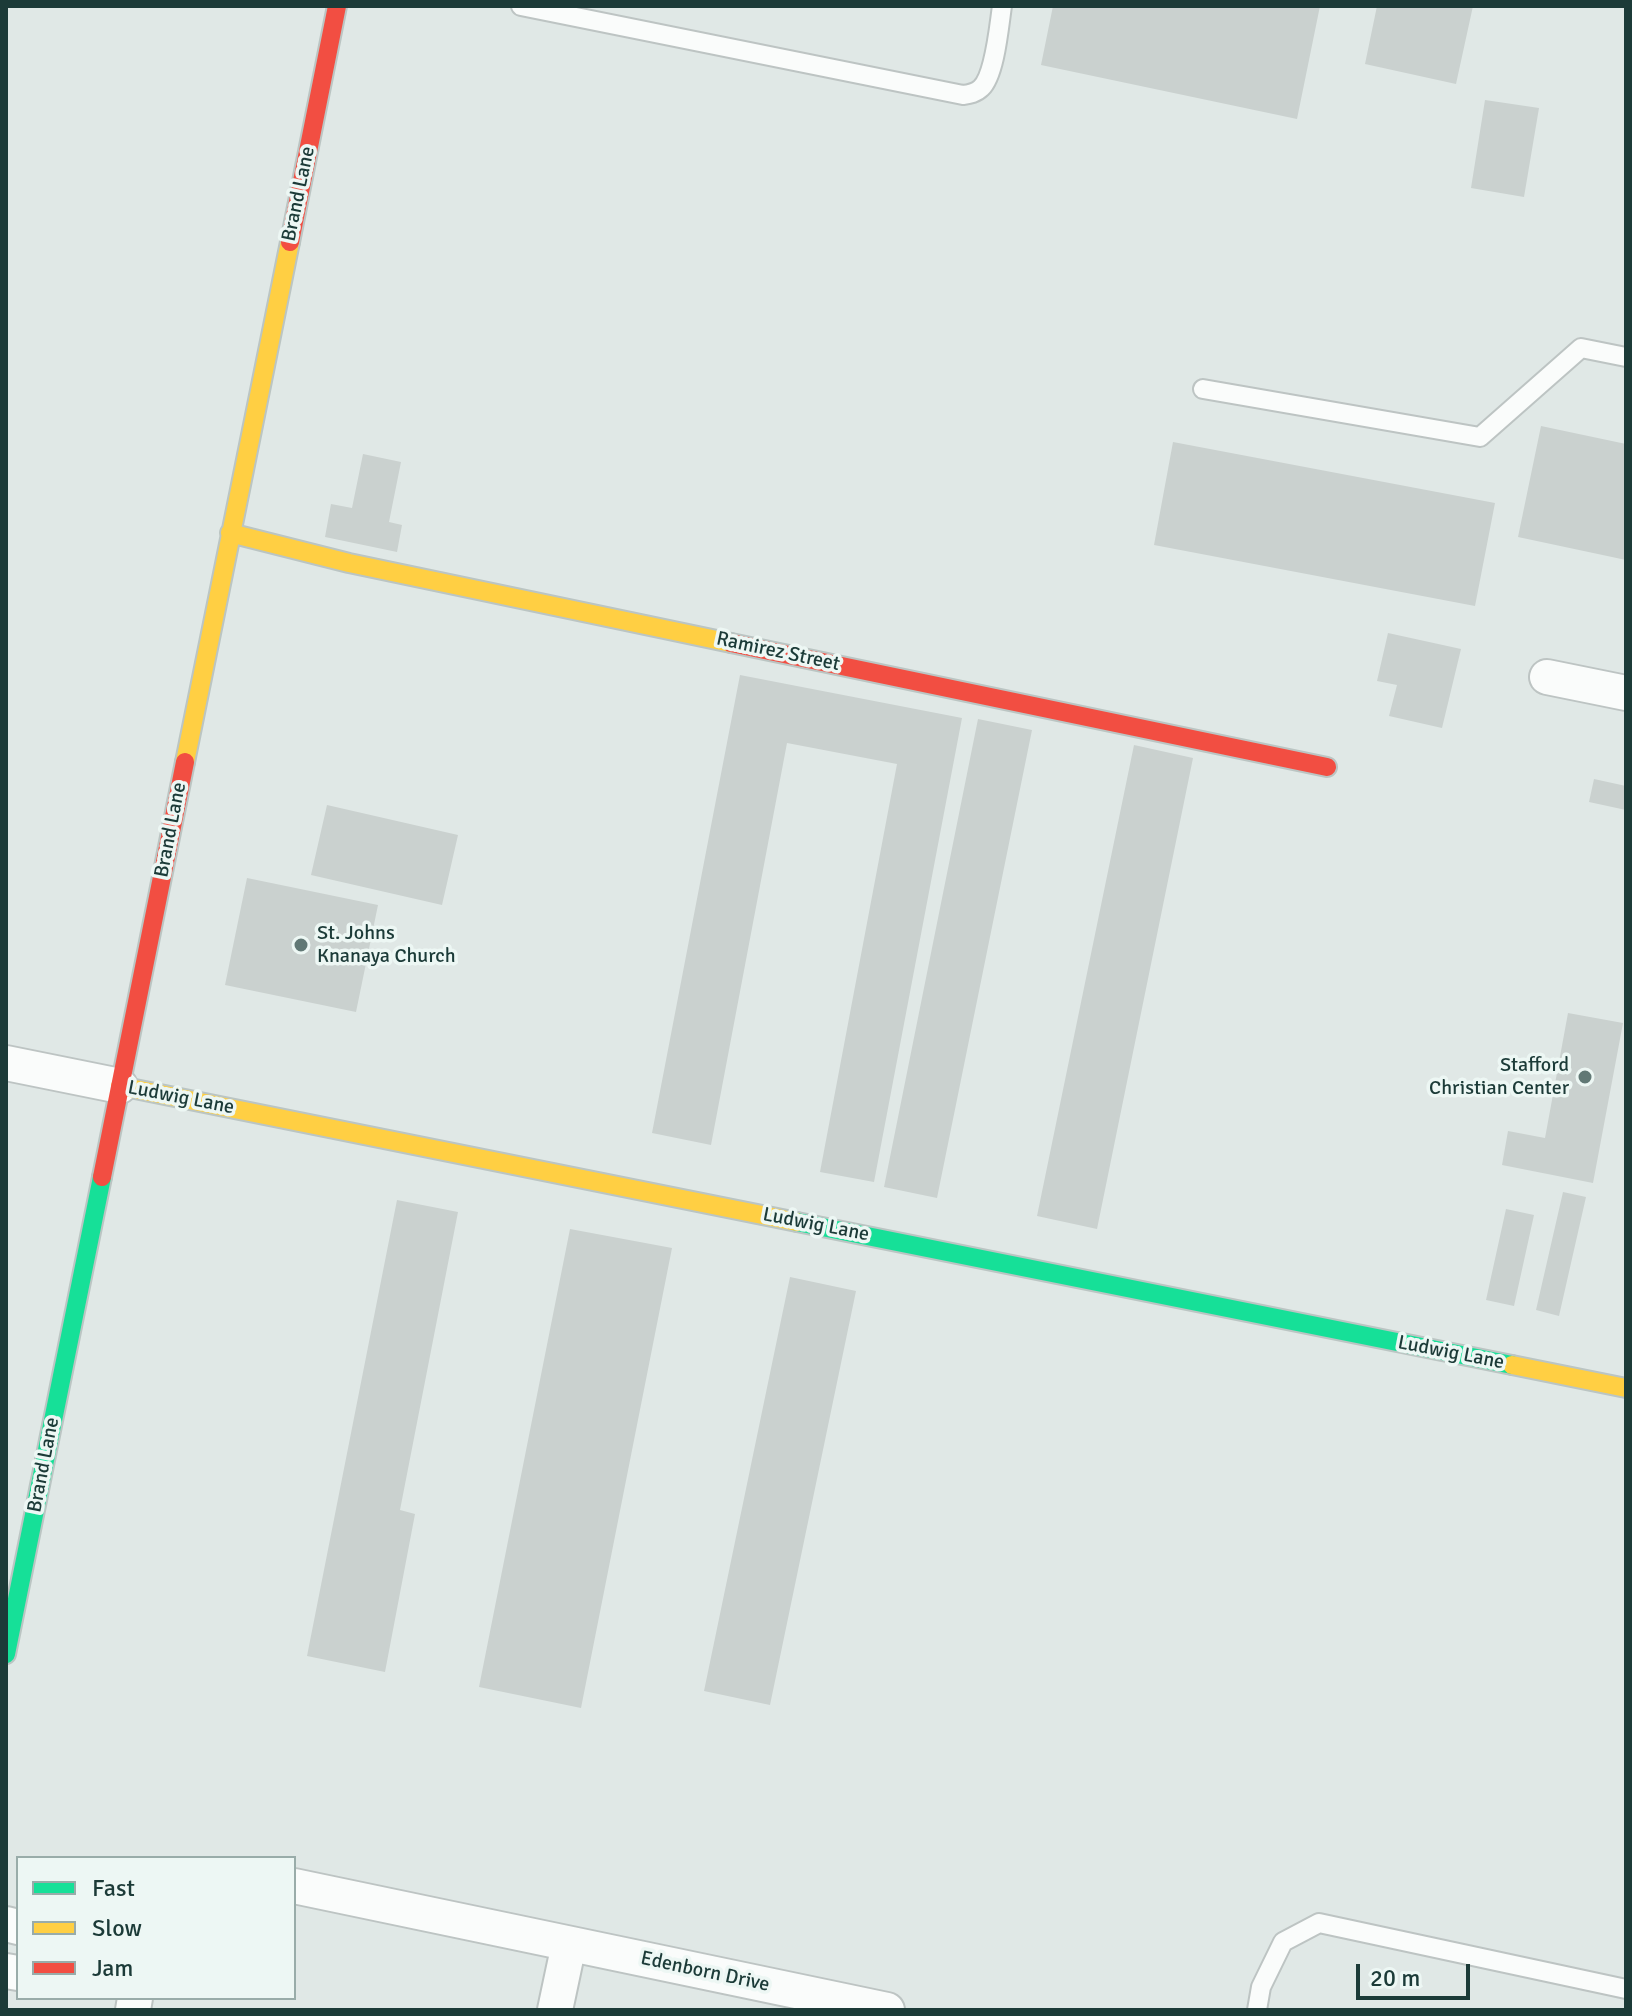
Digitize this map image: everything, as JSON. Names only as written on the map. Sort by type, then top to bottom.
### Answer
[{"type":"street","name":"Brand Lane","points":[[6,1654],[337,6]]},
{"type":"street","name":"Ramirez Street","points":[[230,533],[349,563],[1327,767]]},
{"type":"street","points":[[1547,677],[1626,693]]},
{"type":"street","name":"Ludwig Lane","points":[[6,1063],[1626,1388]]},
{"type":"street","name":"Edenborn Drive","points":[[296,1886],[887,2010]]},
{"type":"street","points":[[555,2010],[569,1944]]},
{"type":"lane","points":[[521,6],[963,95],[974,93],[990,74],[1002,6]]},
{"type":"lane","points":[[1203,389],[1480,437],[1581,348],[1626,357]]},
{"type":"lane","points":[[1257,2010],[1261,1987],[1283,1942],[1319,1923],[1626,1989]]},
{"type":"building","points":[[1053,6],[1320,6],[1297,119],[1041,65]]},
{"type":"building","points":[[1377,6],[1473,6],[1456,84],[1365,64]]},
{"type":"building","points":[[1485,100],[1539,108],[1524,197],[1471,188]]},
{"type":"building","points":[[1541,426],[1626,444],[1626,560],[1518,537]]},
{"type":"building","points":[[1173,442],[1495,503],[1475,606],[1154,545]]},
{"type":"building","points":[[363,454],[401,462],[389,522],[402,525],[397,552],[325,537],[331,504],[352,508]]},
{"type":"building","points":[[1388,633],[1461,649],[1442,728],[1389,716],[1397,685],[1377,681]]},
{"type":"building","points":[[740,675],[962,718],[874,1182],[820,1172],[897,764],[787,743],[711,1145],[652,1133]]},
{"type":"building","points":[[978,719],[1032,730],[937,1198],[884,1187]]},
{"type":"building","points":[[1134,745],[1193,758],[1097,1229],[1037,1216]]},
{"type":"building","points":[[1594,779],[1626,786],[1626,810],[1589,802]]},
{"type":"building","points":[[327,805],[458,835],[442,905],[311,875]]},
{"type":"building","name":"St. Johns Knanaya Church","points":[[247,878],[378,905],[356,1012],[225,985]]},
{"type":"building","name":"Stafford Christian Center","points":[[1568,1013],[1623,1023],[1593,1183],[1502,1165],[1508,1131],[1545,1138]]},
{"type":"building","points":[[1563,1192],[1586,1197],[1559,1316],[1536,1310]]},
{"type":"building","points":[[397,1200],[458,1212],[400,1510],[415,1514],[385,1672],[307,1656]]},
{"type":"building","points":[[1506,1209],[1534,1215],[1514,1306],[1486,1300]]},
{"type":"building","points":[[570,1229],[672,1248],[581,1708],[479,1687]]},
{"type":"building","points":[[790,1277],[856,1291],[770,1705],[704,1691]]},
{"type":"traffic: fast","points":[[6,1654],[102,1177]]},
{"type":"traffic: fast","points":[[797,1222],[1512,1365]]},
{"type":"traffic: slow","points":[[185,762],[290,242]]},
{"type":"traffic: slow","points":[[230,533],[349,563],[731,643]]},
{"type":"traffic: slow","points":[[120,1086],[797,1222]]},
{"type":"traffic: slow","points":[[1512,1365],[1626,1388]]},
{"type":"traffic: jam","points":[[290,242],[337,6]]},
{"type":"traffic: jam","points":[[731,643],[1327,767]]},
{"type":"traffic: jam","points":[[102,1177],[185,762]]},
{"type":"place","name":"St. Johns Knanaya Church","points":[[301,945]]},
{"type":"place","name":"Stafford Christian Center","points":[[1585,1077]]}]
